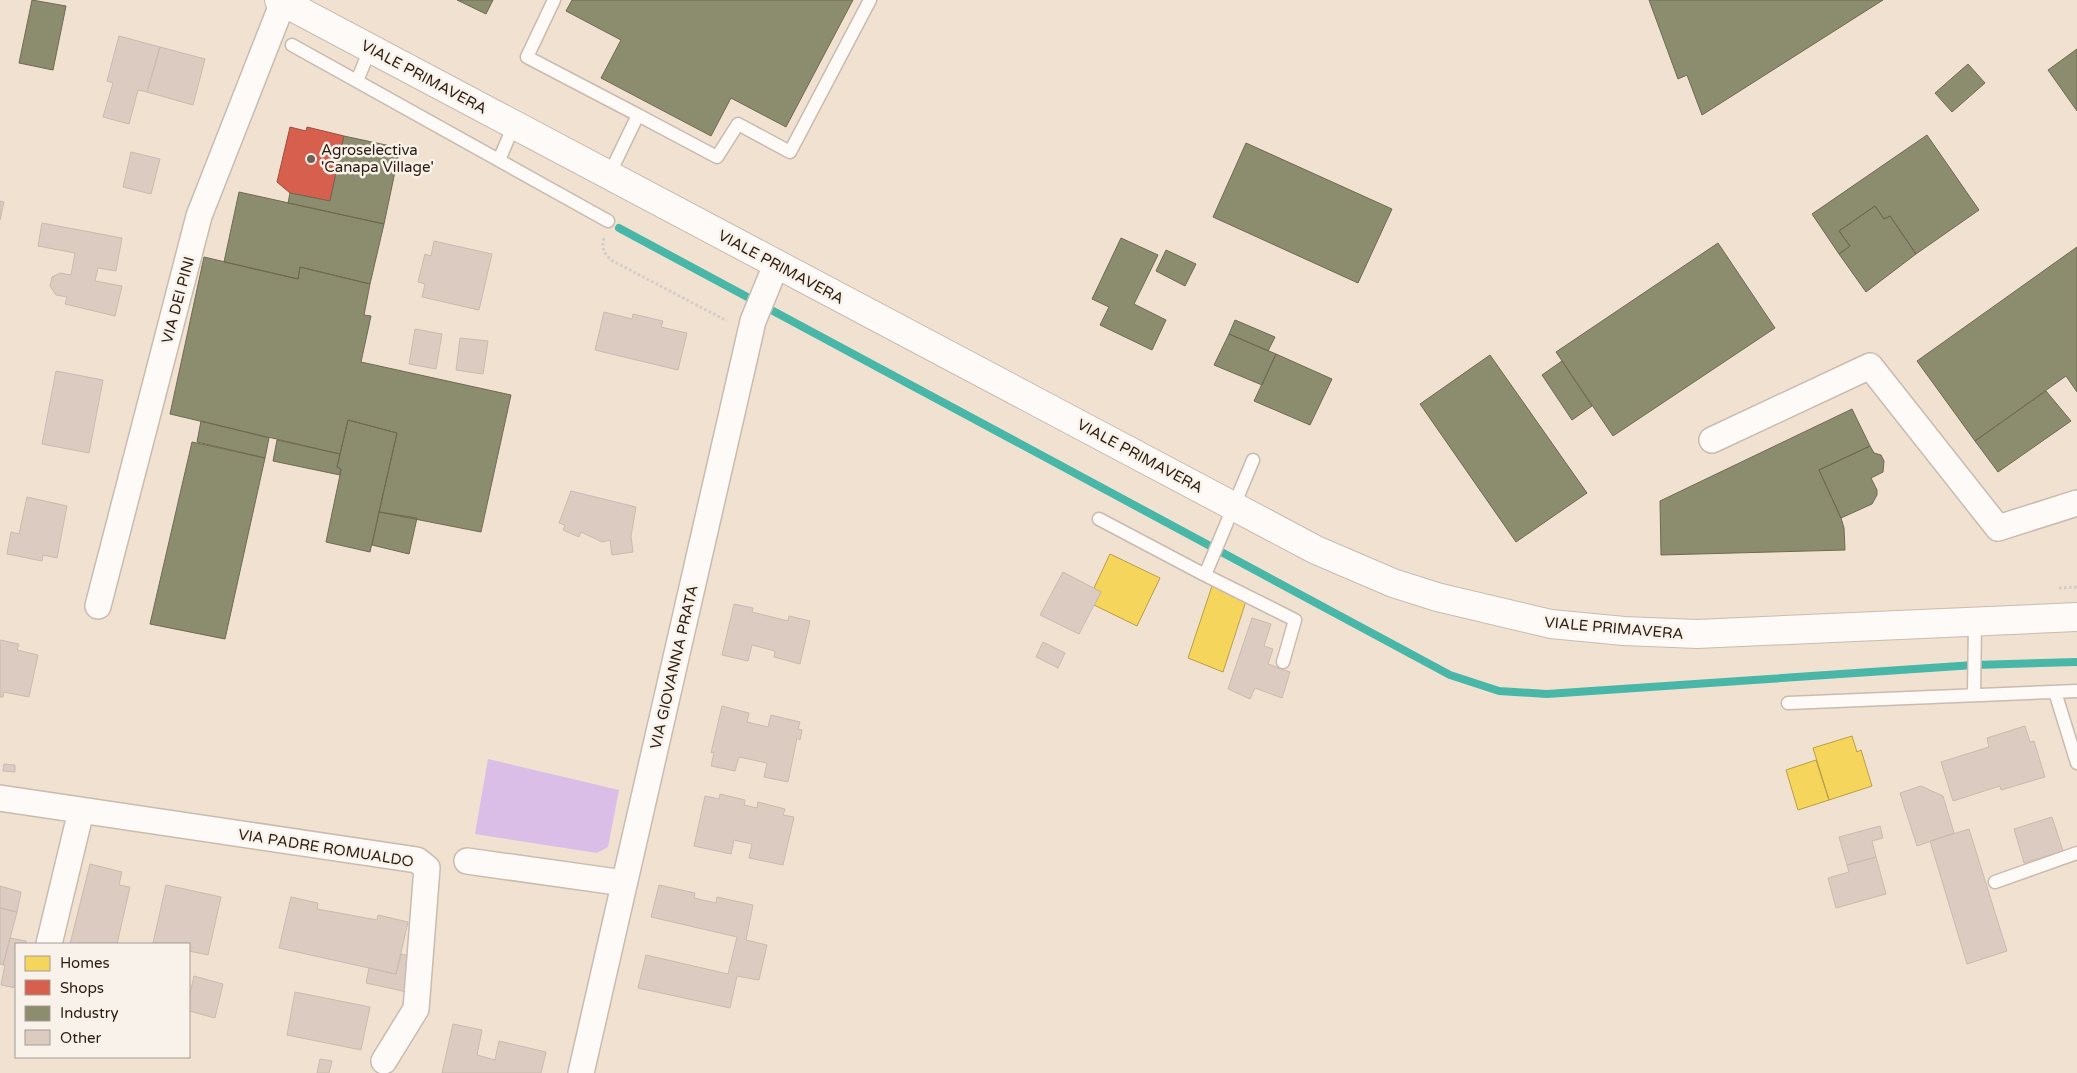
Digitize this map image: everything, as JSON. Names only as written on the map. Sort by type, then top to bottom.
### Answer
[{"type":"main road","name":"VIALE PRIMAVERA","points":[[281,1],[609,175],[773,272],[1231,515],[1393,583],[1437,597],[1551,624],[1624,631],[1697,634],[1975,634],[2077,616]]},
{"type":"street","name":"VIA DEI PINI","points":[[98,606],[199,216],[281,1]]},
{"type":"street","name":"VIA GIOVANNA PRATA","points":[[581,1073],[753,324],[773,272]]},
{"type":"street","points":[[1712,440],[1870,366],[1998,528],[2077,503]]},
{"type":"street","name":"VIA PADRE ROMUALDO","points":[[0,798],[417,860],[427,868],[416,1009],[384,1061]]},
{"type":"street","points":[[49,943],[82,811]]},
{"type":"street","points":[[467,861],[624,883]]},
{"type":"lane","points":[[554,0],[527,57],[718,157],[738,124],[790,152],[870,0]]},
{"type":"lane","points":[[292,45],[608,221]]},
{"type":"lane","points":[[356,81],[370,48]]},
{"type":"lane","points":[[609,175],[638,115]]},
{"type":"lane","points":[[498,160],[514,125]]},
{"type":"lane","points":[[1207,571],[1253,460]]},
{"type":"lane","points":[[1100,519],[1207,571],[1295,620],[1283,662]]},
{"type":"lane","points":[[1974,696],[1975,634]]},
{"type":"lane","points":[[1788,703],[2077,691]]},
{"type":"lane","points":[[2055,692],[2077,763]]},
{"type":"lane","points":[[1995,882],[2077,853]]},
{"type":"path","points":[[608,221],[602,245],[605,254],[611,260],[731,322],[753,324]]},
{"type":"path","points":[[2057,588],[2077,587]]},
{"type":"shaded area","points":[[488,759],[619,790],[608,847],[597,853],[475,834]]},
{"type":"building: Homes","points":[[1110,554],[1160,578],[1137,626],[1094,605],[1101,592],[1094,588]]},
{"type":"building: Homes","points":[[1212,586],[1247,598],[1223,672],[1188,658]]},
{"type":"building: Homes","points":[[1852,736],[1857,752],[1861,750],[1872,786],[1829,800],[1813,748]]},
{"type":"building: Homes","points":[[1816,760],[1829,800],[1798,810],[1786,770]]},
{"type":"building: Shops","name":"Agroselectiva 'Canapa Village'","points":[[290,127],[306,131],[307,127],[344,136],[330,201],[290,193],[277,182]]},
{"type":"building: Industry","points":[[32,0],[66,6],[53,70],[19,63]]},
{"type":"building: Industry","points":[[457,0],[493,0],[486,14]]},
{"type":"building: Industry","points":[[572,0],[853,0],[786,127],[731,98],[711,136],[601,78],[621,40],[566,11]]},
{"type":"building: Industry","points":[[1649,0],[1883,0],[1702,115],[1687,75],[1678,79]]},
{"type":"building: Industry","points":[[2077,49],[2077,111],[2048,70]]},
{"type":"building: Industry","points":[[1968,64],[1985,83],[1952,112],[1935,93]]},
{"type":"building: Industry","points":[[1927,135],[1979,210],[1916,254],[1890,216],[1884,219],[1875,206],[1839,231],[1850,246],[1839,254],[1812,214]]},
{"type":"building: Industry","points":[[344,136],[400,148],[384,224],[288,203],[290,193],[330,201]]},
{"type":"building: Industry","points":[[1246,143],[1392,209],[1358,283],[1213,217]]},
{"type":"building: Industry","points":[[239,192],[384,224],[370,284],[300,267],[298,279],[224,262]]},
{"type":"building: Industry","points":[[1875,206],[1884,219],[1890,216],[1916,254],[1866,292],[1839,254],[1850,246],[1839,231]]},
{"type":"building: Industry","points":[[1121,238],[1158,255],[1134,304],[1166,320],[1152,350],[1100,325],[1109,307],[1092,299]]},
{"type":"building: Industry","points":[[1718,243],[1775,328],[1613,436],[1556,352]]},
{"type":"building: Industry","points":[[2077,247],[2077,392],[2066,376],[1975,441],[1917,361]]},
{"type":"building: Industry","points":[[1166,250],[1196,264],[1185,286],[1156,271]]},
{"type":"building: Industry","points":[[204,257],[298,279],[300,267],[370,284],[364,315],[371,316],[361,362],[511,395],[481,532],[379,512],[397,433],[348,420],[340,454],[170,414]]},
{"type":"building: Industry","points":[[1235,320],[1275,337],[1268,351],[1229,334]]},
{"type":"building: Industry","points":[[1229,334],[1276,354],[1262,385],[1214,365]]},
{"type":"building: Industry","points":[[1276,354],[1332,379],[1310,425],[1254,401]]},
{"type":"building: Industry","points":[[1490,355],[1587,493],[1516,542],[1420,404]]},
{"type":"building: Industry","points":[[1562,361],[1592,406],[1572,420],[1542,375]]},
{"type":"building: Industry","points":[[2046,391],[2071,421],[1998,472],[1975,441]]},
{"type":"building: Industry","points":[[1852,409],[1870,446],[1819,470],[1841,518],[1844,528],[1845,550],[1661,555],[1660,501]]},
{"type":"building: Industry","points":[[348,420],[397,433],[370,552],[326,542],[341,469],[337,467]]},
{"type":"building: Industry","points":[[201,421],[269,438],[265,458],[197,442]]},
{"type":"building: Industry","points":[[277,440],[340,454],[337,467],[341,469],[340,475],[273,461]]},
{"type":"building: Industry","points":[[192,442],[265,458],[225,639],[150,624]]},
{"type":"building: Industry","points":[[1870,446],[1874,453],[1881,455],[1884,461],[1883,472],[1871,478],[1877,490],[1877,495],[1872,504],[1841,518],[1819,470]]},
{"type":"building: Industry","points":[[379,512],[417,518],[409,554],[372,545]]},
{"type":"building: Other","points":[[119,36],[160,47],[147,92],[138,90],[129,124],[103,117],[113,83],[107,81]]},
{"type":"building: Other","points":[[160,47],[205,59],[193,105],[147,92]]},
{"type":"building: Other","points":[[131,152],[160,159],[151,194],[123,187]]},
{"type":"building: Other","points":[[0,201],[4,202],[0,220]]},
{"type":"building: Other","points":[[42,223],[122,238],[116,271],[98,268],[95,281],[122,286],[115,316],[65,304],[67,297],[56,295],[50,286],[52,277],[60,273],[71,275],[75,253],[38,246]]},
{"type":"building: Other","points":[[434,241],[492,254],[479,310],[422,297],[425,284],[418,282],[425,254],[431,256]]},
{"type":"building: Other","points":[[604,312],[632,319],[633,314],[663,321],[661,327],[687,333],[678,370],[595,350]]},
{"type":"building: Other","points":[[415,329],[442,334],[436,369],[409,364]]},
{"type":"building: Other","points":[[460,338],[488,341],[483,374],[456,370]]},
{"type":"building: Other","points":[[56,371],[103,380],[89,453],[42,444]]},
{"type":"building: Other","points":[[571,491],[636,507],[631,536],[633,552],[612,555],[610,540],[602,542],[581,532],[579,537],[563,530],[565,525],[559,523]]},
{"type":"building: Other","points":[[27,497],[67,506],[57,558],[43,555],[42,561],[7,554],[11,532],[19,534]]},
{"type":"building: Other","points":[[1063,572],[1101,592],[1079,634],[1040,615]]},
{"type":"building: Other","points":[[734,604],[753,608],[752,612],[788,621],[789,616],[810,621],[800,664],[774,657],[775,651],[752,645],[748,661],[722,655]]},
{"type":"building: Other","points":[[1252,618],[1271,624],[1264,646],[1273,649],[1268,664],[1290,672],[1282,698],[1255,688],[1250,699],[1228,689]]},
{"type":"building: Other","points":[[0,640],[19,644],[17,650],[38,655],[29,697],[4,692],[3,697],[0,697]]},
{"type":"building: Other","points":[[1043,642],[1065,653],[1058,668],[1036,657]]},
{"type":"building: Other","points":[[722,706],[749,713],[747,722],[768,727],[771,715],[800,722],[798,729],[802,730],[800,740],[797,738],[788,782],[764,777],[767,763],[739,757],[735,771],[711,766],[714,752],[711,753]]},
{"type":"building: Other","points":[[2025,726],[2030,742],[2034,741],[2045,777],[2001,790],[2000,786],[1953,801],[1941,762],[1989,747],[1987,738]]},
{"type":"building: Other","points":[[4,764],[15,765],[15,772],[3,771]]},
{"type":"building: Other","points":[[1921,786],[1943,796],[1954,833],[1917,846],[1900,793]]},
{"type":"building: Other","points":[[720,794],[745,800],[744,805],[757,808],[758,802],[785,809],[783,815],[794,817],[783,865],[749,858],[752,844],[734,840],[731,854],[694,846],[705,796],[719,799]]},
{"type":"building: Other","points":[[2052,817],[2063,851],[2024,863],[2014,829]]},
{"type":"building: Other","points":[[1880,826],[1883,838],[1872,841],[1876,857],[1847,865],[1839,837]]},
{"type":"building: Other","points":[[1969,829],[2007,951],[1967,964],[1930,841]]},
{"type":"building: Other","points":[[1876,857],[1886,894],[1836,908],[1828,878],[1849,872],[1847,865]]},
{"type":"building: Other","points":[[90,864],[122,872],[119,885],[130,887],[117,943],[70,943]]},
{"type":"building: Other","points":[[166,885],[221,897],[208,955],[190,951],[190,943],[153,943]]},
{"type":"building: Other","points":[[659,885],[695,893],[694,898],[716,903],[717,897],[753,905],[746,940],[767,945],[759,980],[737,976],[730,1008],[638,988],[646,955],[728,974],[737,937],[651,917]]},
{"type":"building: Other","points":[[0,886],[21,892],[17,912],[0,908]]},
{"type":"building: Other","points":[[291,897],[318,903],[317,909],[377,920],[378,915],[408,922],[396,974],[279,948]]},
{"type":"building: Other","points":[[0,908],[17,912],[3,965],[0,964]]},
{"type":"building: Other","points":[[10,938],[26,941],[26,943],[15,943],[15,988],[1,985],[5,965],[3,965]]},
{"type":"building: Other","points":[[401,954],[409,956],[407,965],[413,967],[407,992],[366,983],[369,968],[396,974]]},
{"type":"building: Other","points":[[194,976],[223,984],[215,1018],[190,1011],[190,994]]},
{"type":"building: Other","points":[[295,992],[370,1007],[361,1050],[287,1035]]},
{"type":"building: Other","points":[[453,1024],[482,1030],[477,1055],[495,1060],[499,1041],[546,1052],[541,1073],[442,1073]]},
{"type":"building: Other","points":[[320,1059],[332,1061],[329,1073],[317,1073]]},
{"type":"waterway","points":[[619,228],[1450,675],[1499,691],[1547,694],[1974,665],[2077,662]]},
{"type":"place","name":"Agroselectiva 'Canapa Village'","points":[[311,159]]}]
